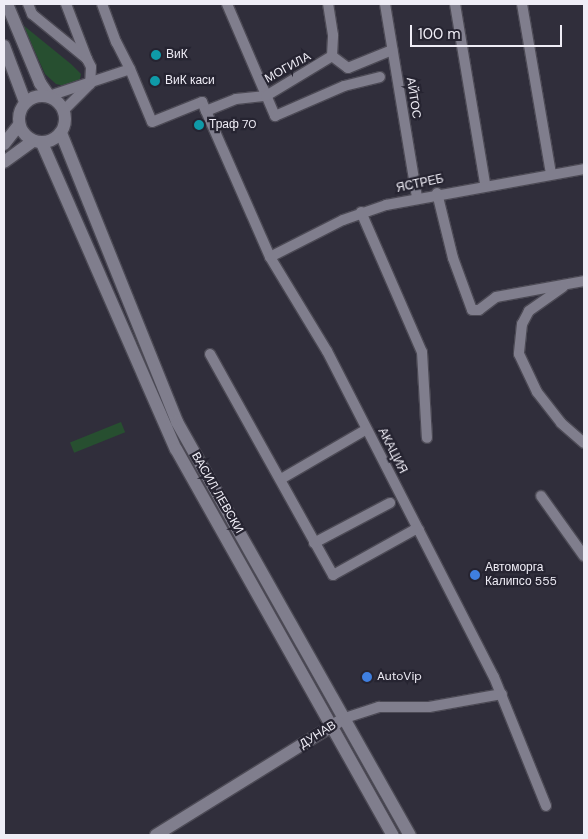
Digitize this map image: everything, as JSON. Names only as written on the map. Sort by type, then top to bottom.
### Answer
[{"type":"main road","points":[[4,162],[38,142],[61,133],[66,118],[64,110],[48,96],[40,83],[7,4]]},
{"type":"main road","points":[[4,46],[26,102],[19,125],[4,144]]},
{"type":"main road","points":[[26,102],[34,98],[48,96]]},
{"type":"main road","points":[[19,125],[38,142]]},
{"type":"main road","name":"ВАСИЛ ЛЕВСКИ","points":[[61,133],[177,422],[410,835]]},
{"type":"main road","name":"ВАСИЛ ЛЕВСКИ","points":[[38,142],[176,449],[393,835]]},
{"type":"main road","name":"ДУНАВ","points":[[156,835],[345,718]]},
{"type":"street","points":[[28,4],[32,14],[87,59]]},
{"type":"street","points":[[64,110],[90,84],[92,76],[66,4]]},
{"type":"street","points":[[102,4],[116,42],[130,69],[152,122],[202,102],[206,111]]},
{"type":"street","points":[[227,4],[275,116],[344,86],[380,77]]},
{"type":"street","points":[[328,4],[333,35],[332,56],[348,68],[392,50]]},
{"type":"street","name":"АЙТОС","points":[[385,4],[416,197]]},
{"type":"street","points":[[455,4],[486,184]]},
{"type":"street","points":[[522,4],[551,174]]},
{"type":"street","name":"МОГИЛА","points":[[206,111],[236,99],[266,96],[332,56]]},
{"type":"street","points":[[48,96],[90,84],[130,69]]},
{"type":"street","name":"АКАЦИЯ","points":[[206,111],[270,257],[327,351],[502,694],[546,806]]},
{"type":"street","name":"ЯСТРЕБ","points":[[270,257],[362,212],[416,197],[584,169]]},
{"type":"street","points":[[437,193],[468,306],[472,310],[479,310],[496,297],[584,281]]},
{"type":"street","points":[[362,212],[422,352],[427,438]]},
{"type":"street","points":[[568,284],[529,311],[522,324],[519,354],[537,392],[561,423],[584,443]]},
{"type":"street","points":[[210,354],[333,575],[414,530],[419,530]]},
{"type":"street","points":[[281,479],[367,429]]},
{"type":"street","points":[[541,496],[584,556]]},
{"type":"street","points":[[314,543],[390,503]]},
{"type":"street","name":"ДУНАВ","points":[[345,718],[379,707],[429,706],[502,694]]},
{"type":"green space","points":[[23,25],[71,64],[81,74],[80,79],[69,87],[56,84],[45,74]]},
{"type":"green space","points":[[121,422],[125,432],[74,453],[70,443]]},
{"type":"place","name":"ВиК","points":[[156,55]]},
{"type":"place","name":"ВиК каси","points":[[155,81]]},
{"type":"place","name":"Траф 70","points":[[199,125]]},
{"type":"place","name":"Автоморга Калипсо 555","points":[[475,575]]},
{"type":"place","name":"AutoVip","points":[[367,677]]}]
